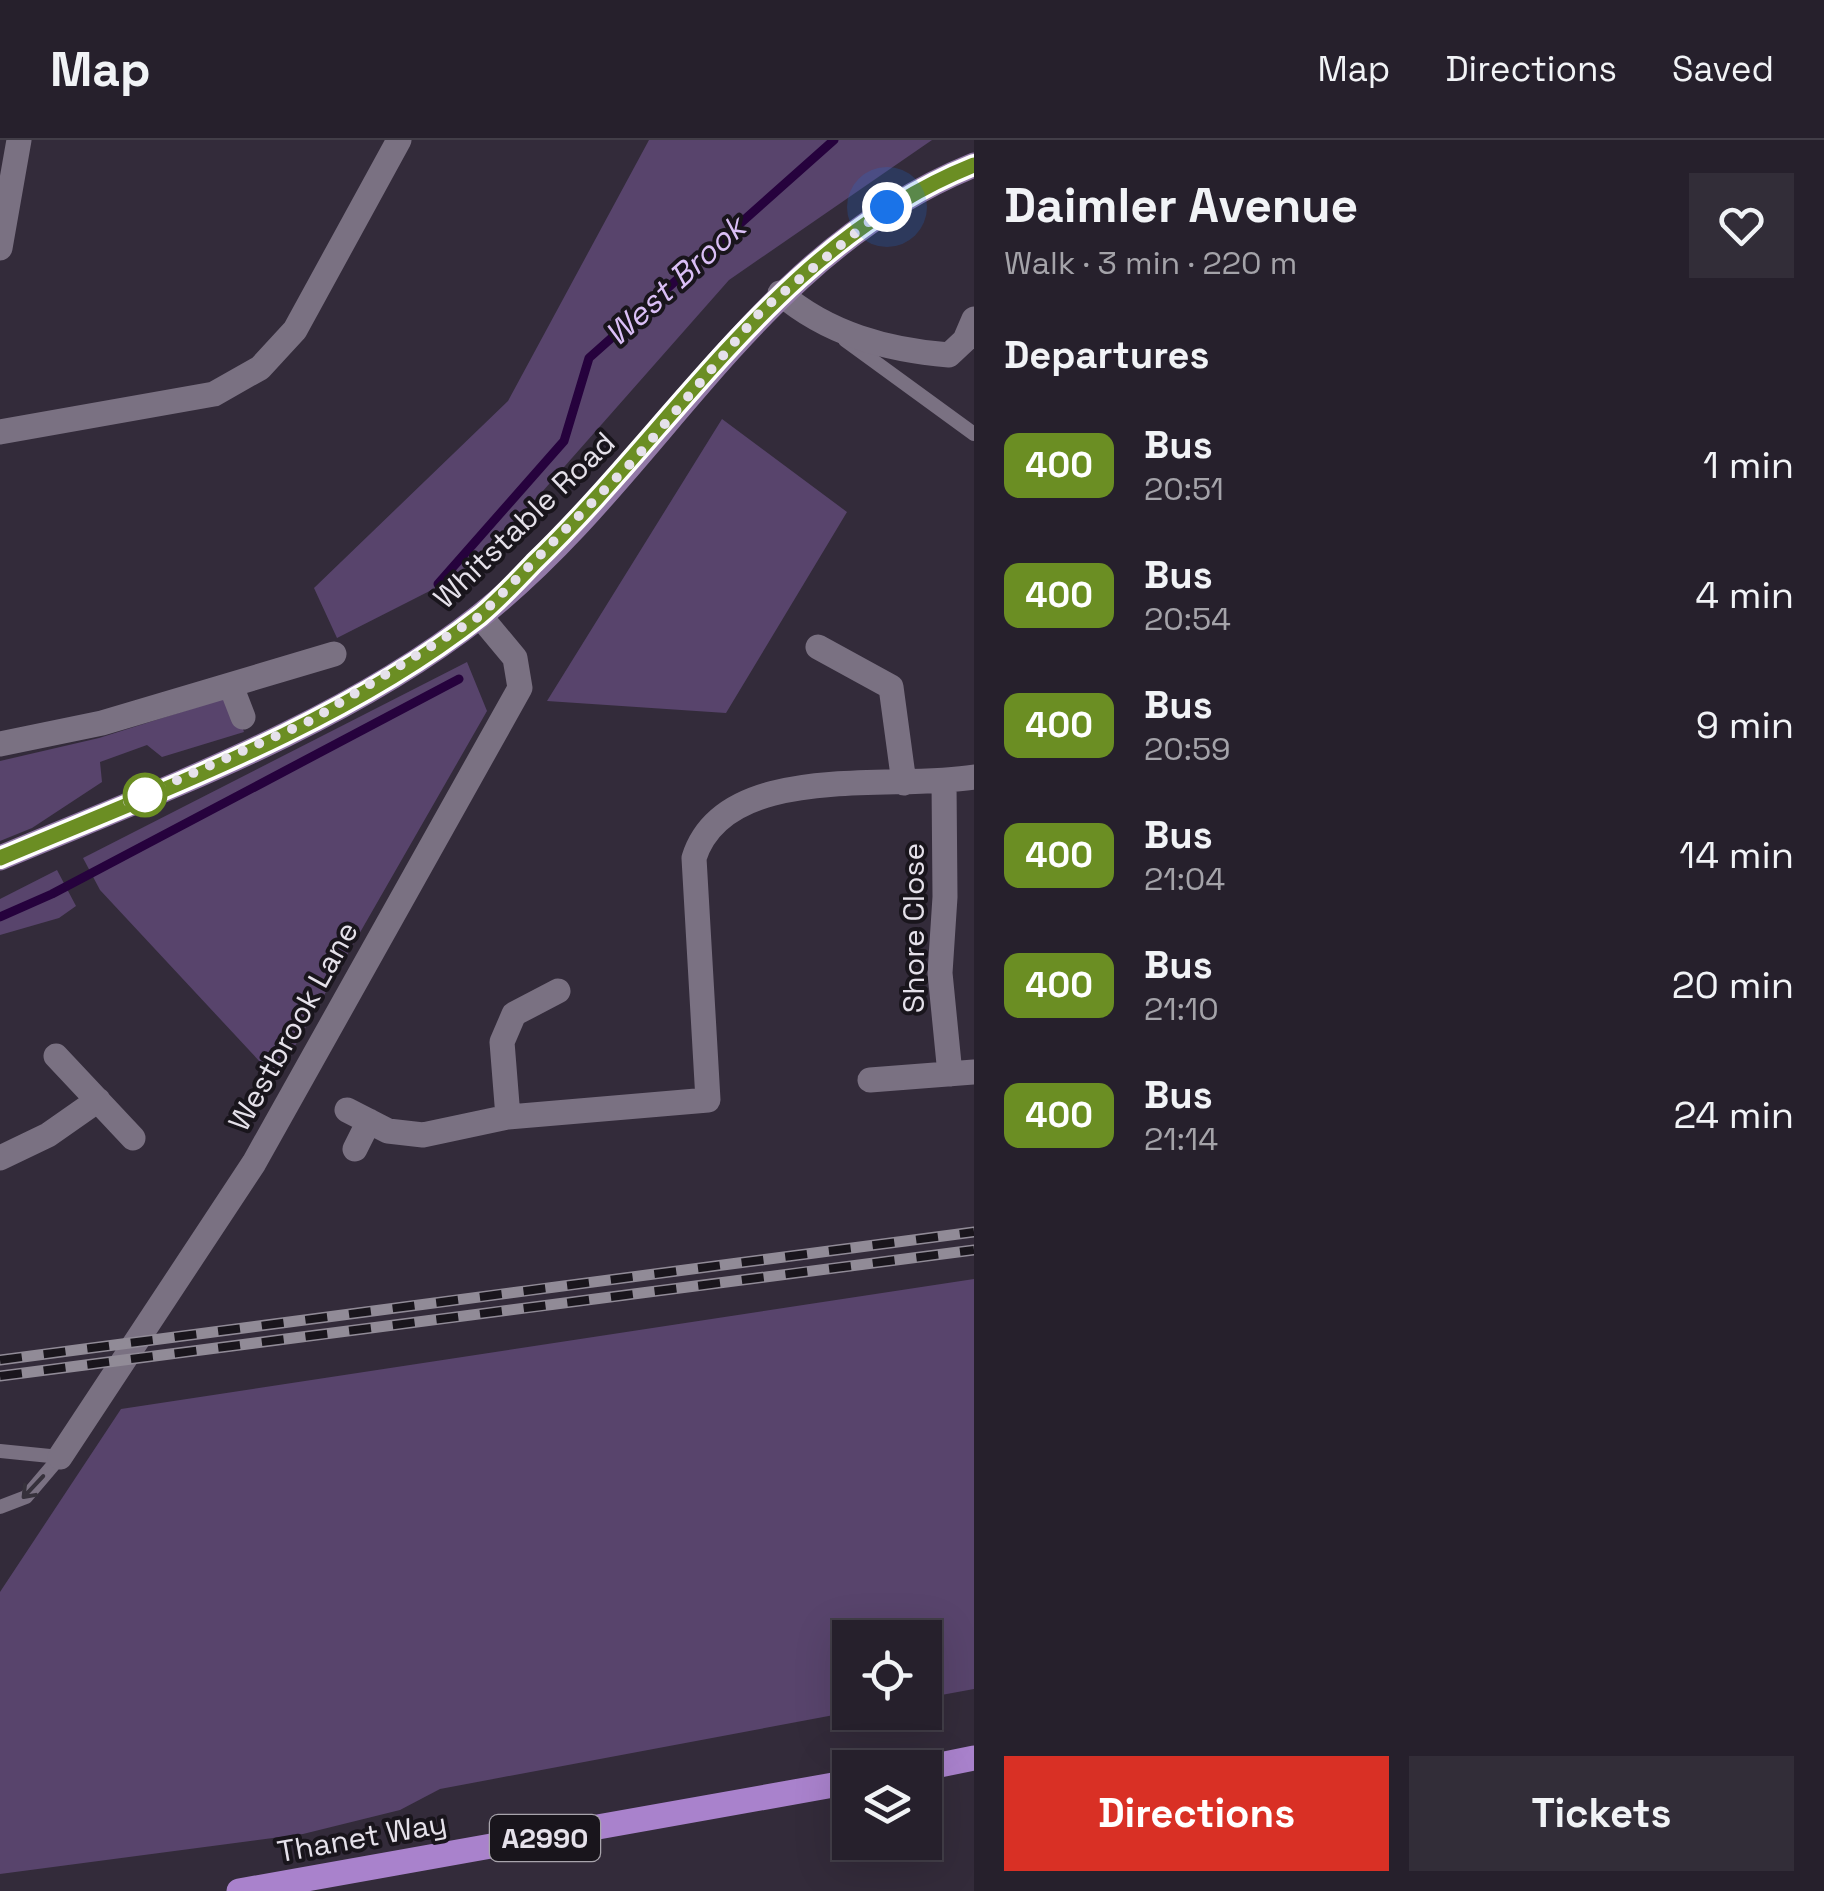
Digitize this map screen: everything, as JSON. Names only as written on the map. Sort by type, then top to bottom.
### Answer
[{"type":"main road","name":"Whitstable Road","points":[[0,858],[312,720],[480,616],[622,473],[780,293],[887,207],[974,165]]},
{"type":"main road","points":[[942,1765],[974,1758]]},
{"type":"main road","name":"Thanet Way","points":[[240,1891],[832,1785]]},
{"type":"street","points":[[0,248],[19,140]]},
{"type":"street","points":[[0,432],[214,394],[260,368],[295,330],[398,140]]},
{"type":"street","points":[[780,293],[828,328],[912,352],[949,355],[965,340],[974,319]]},
{"type":"street","name":"Westbrook Lane","points":[[60,1456],[254,1163],[520,688],[515,658],[480,616]]},
{"type":"street","points":[[818,647],[891,686],[904,783]]},
{"type":"street","points":[[0,744],[102,723],[334,654]]},
{"type":"street","points":[[231,686],[243,717]]},
{"type":"street","points":[[355,1148],[358,1116],[388,1131],[422,1135],[508,1116],[708,1100],[694,858],[700,839],[718,816],[762,793],[974,777]]},
{"type":"street","name":"Shore Close","points":[[870,1080],[962,1073],[940,973],[946,897],[944,782]]},
{"type":"street","points":[[508,1116],[502,1042],[514,1014],[558,991]]},
{"type":"street","points":[[56,1056],[134,1138]]},
{"type":"street","points":[[0,1158],[48,1135],[98,1100]]},
{"type":"lane","points":[[828,328],[974,434]]},
{"type":"lane","points":[[0,1451],[60,1456]]},
{"type":"lane","points":[[0,1506],[26,1496],[60,1456]]},
{"type":"shaded area","points":[[649,140],[932,140],[729,280],[475,568],[337,638],[314,588],[508,401]]},
{"type":"shaded area","points":[[722,419],[847,512],[726,713],[547,701]]},
{"type":"shaded area","points":[[467,662],[487,711],[276,1079],[100,890],[83,858]]},
{"type":"shaded area","points":[[232,696],[244,732],[162,757],[147,745],[100,762],[102,782],[32,828],[0,841],[0,761],[99,738]]},
{"type":"shaded area","points":[[57,870],[76,906],[59,918],[0,935],[0,899]]},
{"type":"shaded area","points":[[974,1279],[974,1689],[942,1695],[942,1620],[832,1620],[832,1715],[440,1789],[400,1810],[303,1834],[0,1874],[0,1592],[121,1409]]},
{"type":"waterway","name":"West Brook","points":[[438,584],[564,441],[589,358],[834,140]]},
{"type":"waterway","name":"West Brook","points":[[0,917],[52,894],[459,679]]},
{"type":"railway","points":[[0,1360],[974,1232]]},
{"type":"railway","points":[[0,1376],[974,1250]]},
{"type":"bus line","name":"400","points":[[0,858],[312,720],[404,667],[480,616],[634,460],[780,293],[887,207],[974,165]]},
{"type":"route","points":[[145,795],[128,802],[312,720],[404,667],[480,616],[634,460],[762,310],[833,247],[887,207]]}]
